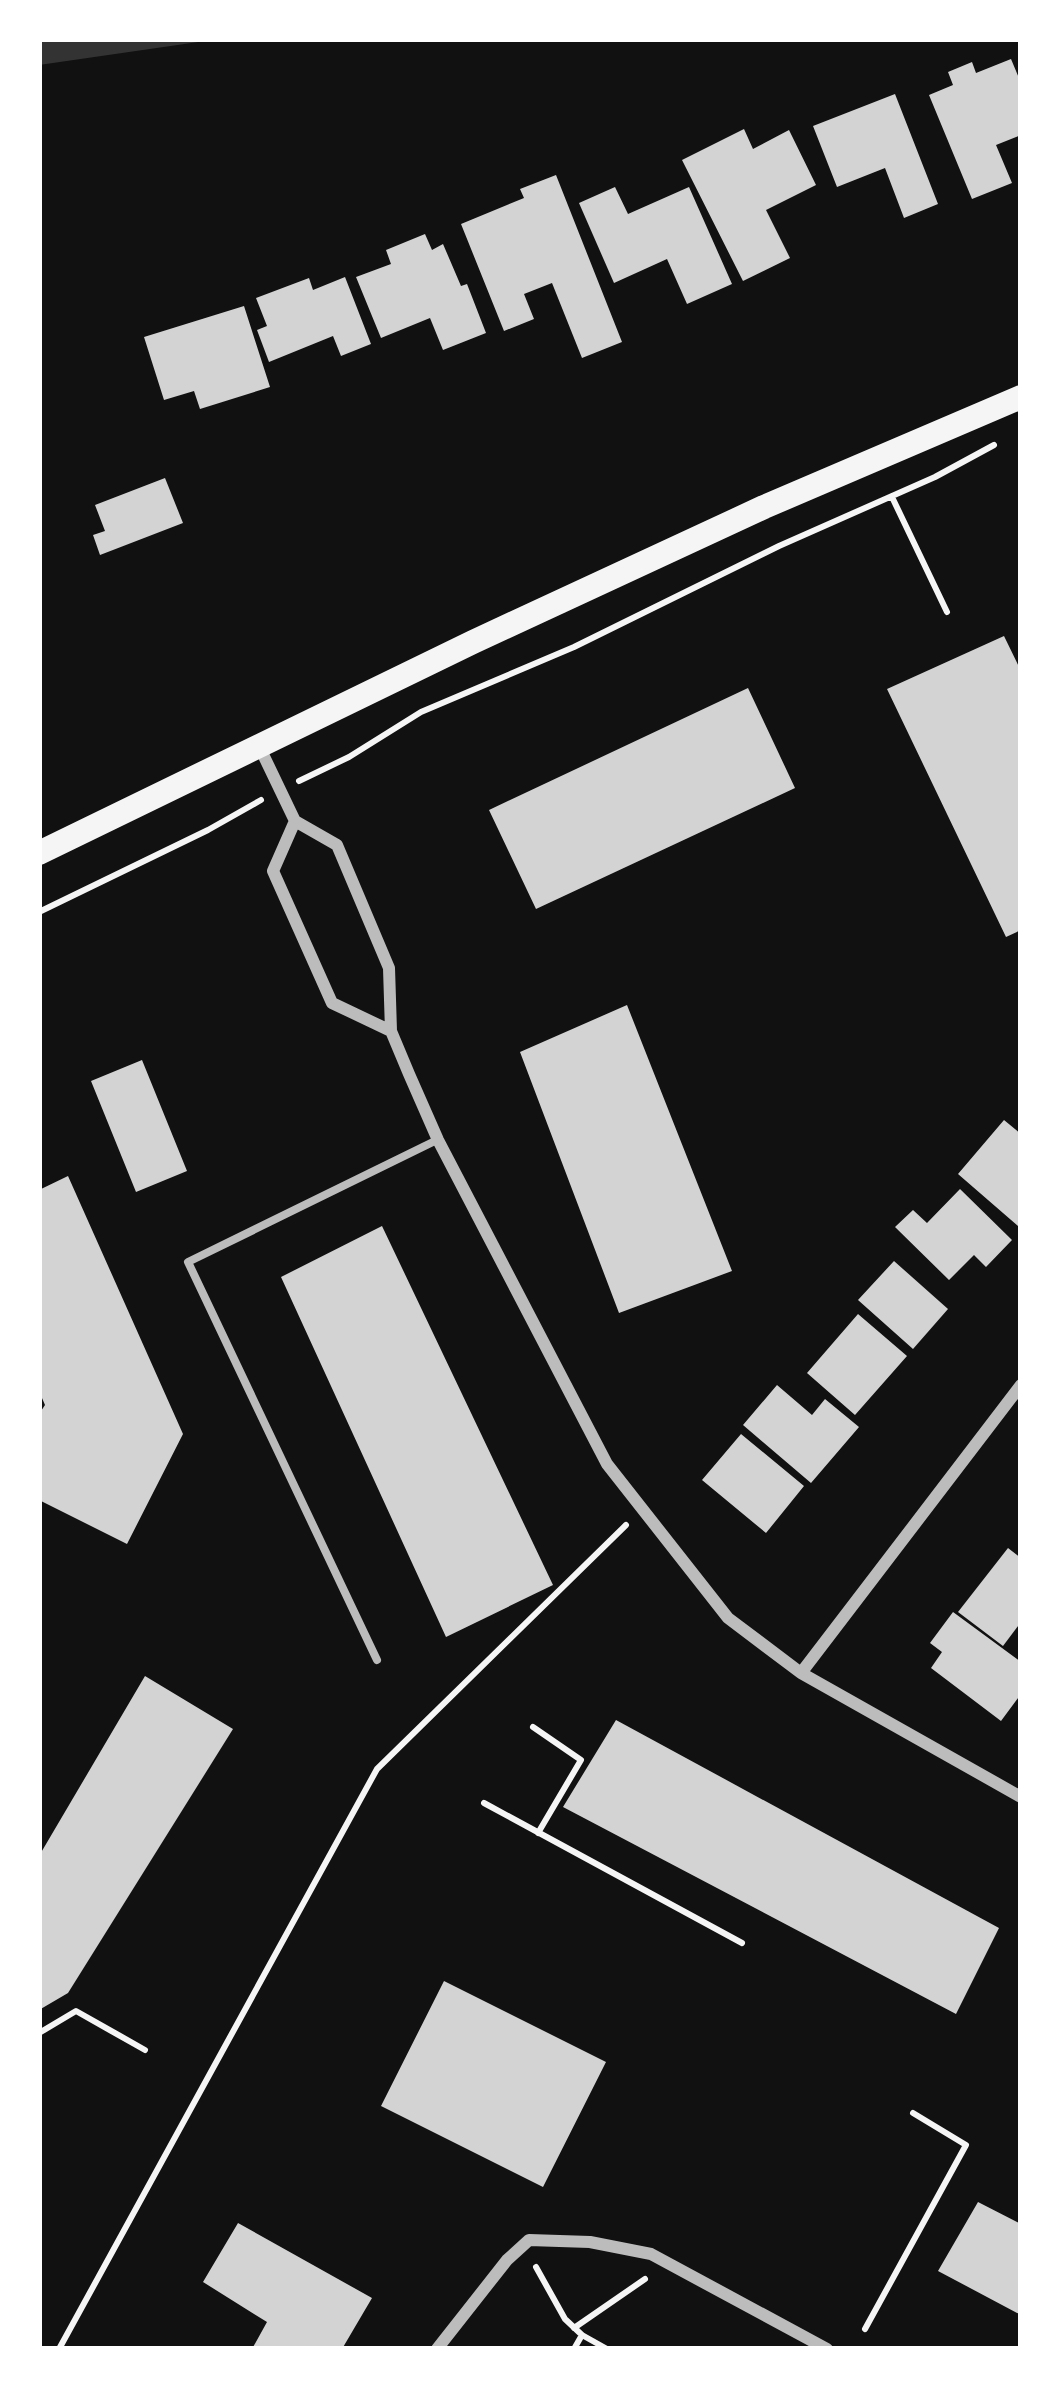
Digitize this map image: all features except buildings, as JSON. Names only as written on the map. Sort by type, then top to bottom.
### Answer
[{"type":"main road","points":[[39,854],[764,506],[1021,398]]},
{"type":"street","points":[[260,748],[295,821],[337,845],[389,968],[391,1031],[439,1140],[607,1464],[641,1512],[728,1618],[801,1673],[1021,1797]]},
{"type":"street","points":[[295,821],[273,871],[332,1003],[391,1031]]},
{"type":"street","points":[[801,1673],[1021,1384]]},
{"type":"street","points":[[436,2349],[507,2260],[529,2240],[590,2242],[651,2254],[827,2349]]},
{"type":"lane","points":[[377,1660],[188,1262],[439,1140]]},
{"type":"path","points":[[39,912],[349,757],[421,712],[574,647],[1006,438]]},
{"type":"path","points":[[892,496],[947,612]]},
{"type":"path","points":[[58,2349],[377,1768],[641,1512]]},
{"type":"path","points":[[533,1727],[581,1760],[538,1833]]},
{"type":"path","points":[[484,1803],[742,1943]]},
{"type":"path","points":[[39,2032],[76,2011],[145,2050]]},
{"type":"path","points":[[865,2329],[966,2145],[914,2113]]},
{"type":"path","points":[[529,2240],[538,2277],[574,2328],[607,2349]]},
{"type":"path","points":[[574,2328],[665,2262]]},
{"type":"path","points":[[574,2349],[582,2335]]},
{"type":"shaded area","points":[[39,39],[219,39],[39,65]]}]
